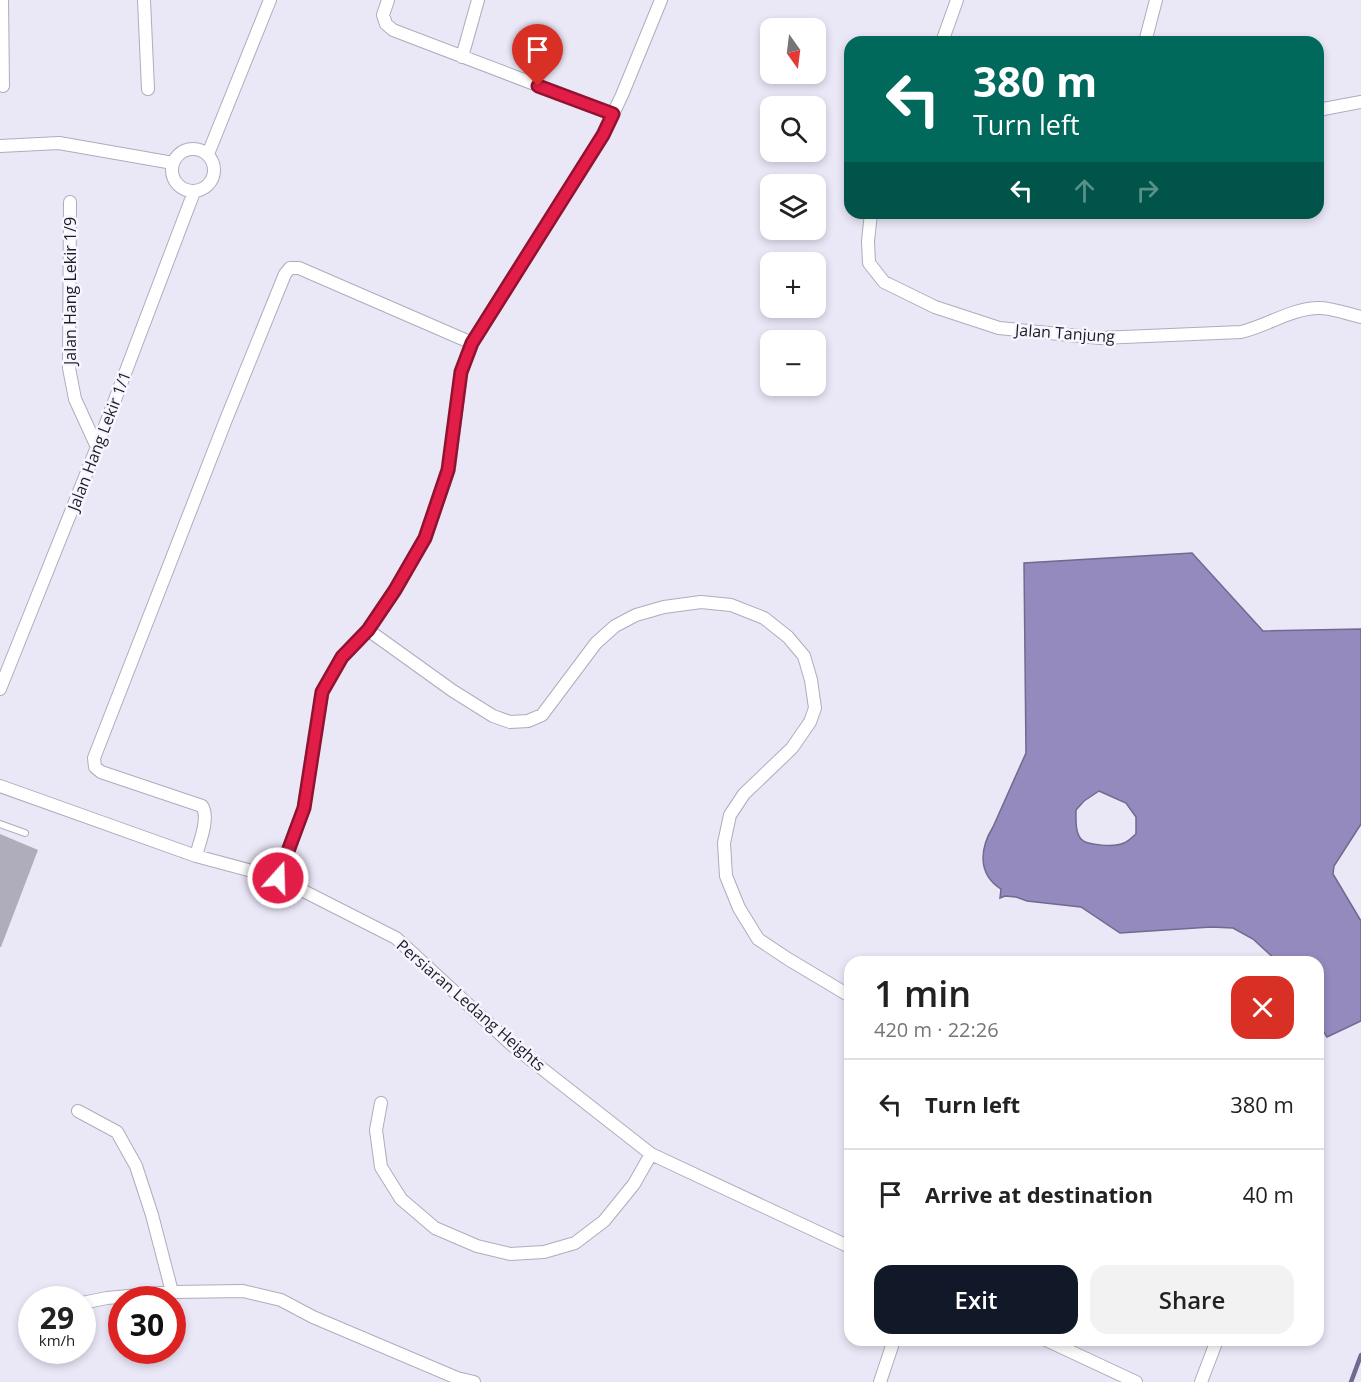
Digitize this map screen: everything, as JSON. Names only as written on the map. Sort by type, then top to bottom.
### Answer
[{"type":"street","points":[[2,0],[3,86]]},
{"type":"street","points":[[144,0],[148,89]]},
{"type":"street","points":[[208,154],[270,0]]},
{"type":"street","points":[[388,0],[383,15],[386,24],[393,30],[613,114]]},
{"type":"street","points":[[462,57],[478,0]]},
{"type":"street","points":[[278,878],[304,808],[322,692],[342,657],[368,630],[395,590],[425,538],[448,470],[461,372],[472,343],[603,135],[661,0]]},
{"type":"street","points":[[944,36],[957,0]]},
{"type":"street","points":[[1147,36],[1156,0]]},
{"type":"street","points":[[1324,109],[1361,102]]},
{"type":"street","points":[[0,147],[59,143],[173,163]]},
{"type":"street","points":[[188,149],[195,149],[208,154],[215,166],[215,174],[208,186],[202,190],[187,191],[176,183],[172,170],[173,163],[176,157],[188,149]]},
{"type":"street","name":"Jalan Hang Lekir 1/1","points":[[0,688],[97,447],[194,192]]},
{"type":"street","name":"Jalan Hang Lekir 1/9","points":[[70,202],[69,368],[75,399],[97,447]]},
{"type":"street","name":"Jalan Tanjung","points":[[870,219],[869,263],[884,282],[935,307],[999,328],[1100,338],[1241,332],[1311,308],[1361,317]]},
{"type":"street","points":[[196,856],[206,818],[202,806],[101,772],[94,766],[94,762],[225,422],[285,274],[290,268],[299,268],[472,343]]},
{"type":"street","points":[[368,630],[453,691],[493,716],[510,722],[528,721],[542,715],[596,643],[615,626],[636,615],[664,607],[701,602],[731,605],[764,618],[788,637],[804,656],[811,680],[815,708],[810,722],[792,748],[744,794],[730,815],[724,843],[726,876],[739,908],[758,939],[844,992]]},
{"type":"street","name":"Persiaran Ledang Heights","points":[[0,786],[196,856],[278,878],[396,938],[512,1045],[651,1154],[844,1244]]},
{"type":"street","points":[[381,1103],[376,1130],[381,1167],[402,1199],[435,1228],[477,1246],[510,1254],[544,1252],[575,1243],[604,1221],[634,1184],[651,1154]]},
{"type":"street","points":[[78,1111],[117,1132],[136,1166],[152,1215],[170,1286]]},
{"type":"street","points":[[186,1292],[243,1291],[281,1300],[323,1322],[457,1378],[474,1382]]},
{"type":"street","points":[[880,1382],[892,1346]]},
{"type":"street","points":[[1059,1346],[1136,1382]]},
{"type":"street","points":[[1201,1382],[1215,1346]]},
{"type":"lane","points":[[0,824],[25,833]]},
{"type":"shaded area","points":[[1192,553],[1263,631],[1361,629],[1361,824],[1334,866],[1333,874],[1361,921],[1361,1021],[1327,1037],[1324,1032],[1324,956],[1272,956],[1253,939],[1233,928],[1211,927],[1120,933],[1081,907],[1027,901],[1016,897],[1000,898],[1001,889],[993,883],[984,868],[983,852],[1026,753],[1024,563]],"holes":[[[1099,791],[1126,803],[1136,817],[1136,834],[1126,842],[1108,845],[1095,844],[1084,841],[1079,836],[1076,810],[1084,801]]]},
{"type":"building","points":[[0,834],[38,850],[1,947],[0,947]]},
{"type":"waterway","points":[[1351,1382],[1361,1355]]},
{"type":"route","points":[[278,878],[304,808],[322,692],[342,657],[368,630],[395,590],[425,538],[448,470],[461,372],[472,343],[603,135],[613,114],[538,86]]}]
